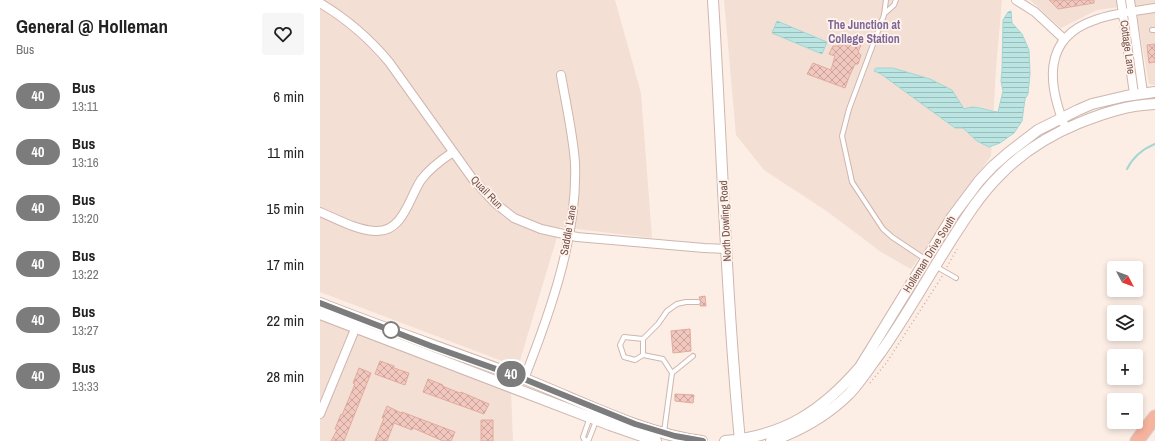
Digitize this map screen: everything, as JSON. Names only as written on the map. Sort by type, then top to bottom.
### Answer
[{"type":"highway","points":[[1137,441],[1155,417]]},
{"type":"street","name":"North Dowling Road","points":[[713,0],[727,248],[740,440]]},
{"type":"street","points":[[1016,0],[1035,12],[1064,39]]},
{"type":"street","name":"Cottage Lane","points":[[1121,0],[1139,94]]},
{"type":"street","name":"Cottage Lane","points":[[1130,0],[1139,94]]},
{"type":"street","name":"Quail Run","points":[[320,2],[352,24],[376,46],[481,189],[509,214],[525,223],[541,229],[569,236],[704,248],[727,248]]},
{"type":"street","points":[[1066,129],[1061,118],[1052,81],[1052,64],[1056,51],[1064,39],[1078,28],[1095,19],[1155,8]]},
{"type":"street","name":"Saddle Lane","points":[[524,379],[556,289],[569,236],[575,189],[575,162],[561,76]]},
{"type":"street","name":"Holleman Drive South","points":[[725,441],[740,440],[773,432],[789,425],[816,409],[844,385],[860,367],[952,217],[979,181],[992,167],[1024,140],[1038,130],[1092,104],[1155,92]]},
{"type":"street","name":"Holleman Drive South","points":[[771,441],[800,429],[834,407],[850,392],[866,373],[893,334],[978,200],[999,176],[1017,160],[1039,144],[1066,129],[1108,112],[1155,104]]},
{"type":"street","points":[[320,212],[373,231],[387,229],[399,220],[427,173],[441,160],[453,152]]},
{"type":"street","points":[[320,304],[524,379],[635,424],[664,434],[702,441]]},
{"type":"street","points":[[320,314],[656,441]]},
{"type":"street","points":[[320,414],[322,405],[359,318]]},
{"type":"lane","points":[[886,0],[884,15],[849,109],[842,136],[852,182],[883,229],[892,237],[926,260],[956,278]]},
{"type":"lane","points":[[884,15],[894,5],[896,0]]},
{"type":"lane","points":[[643,355],[643,339],[658,324],[667,311],[677,304],[698,302]]},
{"type":"lane","points":[[643,339],[624,337],[620,345],[624,356],[635,360],[643,355],[663,359],[672,373],[664,434]]},
{"type":"lane","points":[[672,373],[693,356]]},
{"type":"lane","points":[[593,418],[589,439],[585,441],[583,437],[593,418]]},
{"type":"path","points":[[868,385],[887,362],[945,272],[959,245]]},
{"type":"shaded area","points":[[320,0],[615,0],[641,93],[652,238],[560,227],[518,367],[320,292]]},
{"type":"shaded area","name":"The Junction at College Station","points":[[724,0],[1002,0],[991,156],[911,269],[881,252],[828,212],[764,170],[736,135]]},
{"type":"shaded area","points":[[1030,0],[1155,0],[1155,85],[1149,84],[1135,5],[1097,10],[1061,28]]},
{"type":"shaded area","points":[[320,317],[511,391],[513,441],[320,441]]},
{"type":"water","points":[[1011,11],[1012,23],[1022,34],[1029,50],[1030,74],[1028,94],[1025,99],[1022,121],[1014,133],[1000,143],[989,147],[977,141],[963,128],[955,128],[881,74],[874,71],[876,68],[893,68],[930,79],[952,90],[964,109],[977,107],[998,112],[1003,91],[1001,81],[1003,20],[1008,12]]},
{"type":"water","points":[[777,21],[827,42],[822,54],[772,33]]},
{"type":"building","points":[[1049,0],[1094,0],[1094,3],[1058,9]]},
{"type":"building","points":[[841,38],[861,45],[858,52],[861,55],[858,64],[855,64],[845,88],[807,74],[813,63],[831,70],[835,56],[829,54],[833,46],[838,46]]},
{"type":"building","points":[[1155,44],[1155,62],[1149,63],[1147,45]]},
{"type":"building","points":[[705,296],[706,306],[700,306],[701,302],[699,297]]},
{"type":"building","points":[[690,329],[691,351],[673,353],[671,331]]},
{"type":"building","points":[[380,361],[409,373],[405,385],[375,374]]},
{"type":"building","points":[[359,368],[371,373],[344,441],[331,441],[337,430],[335,429],[341,414],[342,415],[355,384],[353,383]]},
{"type":"building","points":[[428,379],[489,404],[484,414],[423,392]]},
{"type":"building","points":[[675,394],[694,395],[693,403],[675,401]]},
{"type":"building","points":[[387,406],[401,413],[402,412],[455,432],[451,441],[443,441],[413,428],[412,430],[394,423],[387,441],[375,441]]},
{"type":"building","points":[[481,420],[493,420],[493,441],[481,441]]},
{"type":"waterway","points":[[1127,169],[1139,154],[1146,148],[1155,144]]},
{"type":"bus line","name":"40","points":[[320,303],[431,346],[524,379],[635,424],[664,434],[685,439],[703,441]]},
{"type":"district","name":"The Junction at College Station","points":[[864,32]]}]
